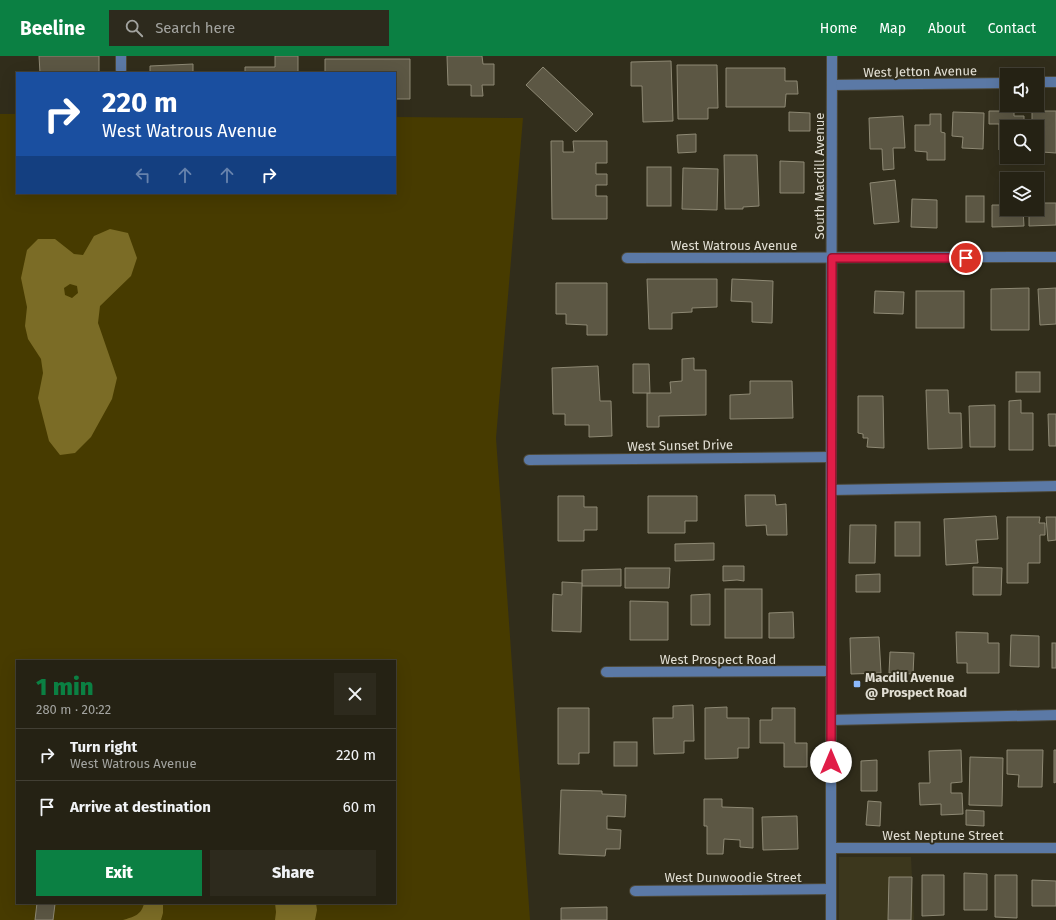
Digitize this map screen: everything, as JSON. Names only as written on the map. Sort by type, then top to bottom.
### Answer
[{"type":"street","points":[[121,56],[121,70]]},
{"type":"street","name":"South Macdill Avenue","points":[[831,920],[832,56]]},
{"type":"street","points":[[1044,82],[1056,82]]},
{"type":"street","name":"West Jetton Avenue","points":[[833,85],[1000,83]]},
{"type":"street","name":"West Watrous Avenue","points":[[627,258],[1056,257]]},
{"type":"street","name":"West Sunset Drive","points":[[529,460],[831,457]]},
{"type":"street","points":[[831,490],[1056,486]]},
{"type":"street","name":"West Prospect Road","points":[[606,672],[831,671]]},
{"type":"street","points":[[831,720],[1056,715]]},
{"type":"street","name":"West Neptune Street","points":[[831,848],[1056,848]]},
{"type":"street","name":"West Dunwoodie Street","points":[[635,891],[831,889]]},
{"type":"shaded area","points":[[0,114],[16,114],[16,194],[396,194],[396,117],[523,118],[496,438],[530,920],[0,920]]},
{"type":"shaded area","points":[[110,229],[128,233],[137,258],[131,276],[100,306],[98,323],[117,378],[112,399],[91,437],[75,453],[60,455],[49,441],[38,398],[43,373],[41,359],[28,339],[25,326],[27,307],[21,278],[27,250],[38,239],[55,239],[74,254],[83,255],[94,236]],"holes":[[[70,284],[77,286],[78,293],[72,298],[65,295],[64,288]]]},
{"type":"shaded area","points":[[839,857],[911,857],[914,920],[839,920]]},
{"type":"shaded area","points":[[144,904],[163,904],[161,920],[123,920],[139,913]]},
{"type":"shaded area","points":[[275,904],[316,904],[317,910],[315,920],[275,920]]},
{"type":"building","points":[[39,56],[99,56],[99,72],[40,72]]},
{"type":"building","points":[[275,56],[298,56],[298,72],[245,72],[245,67],[275,67]]},
{"type":"building","points":[[447,56],[482,56],[483,64],[494,64],[494,85],[482,85],[483,96],[471,96],[471,85],[448,85]]},
{"type":"building","points":[[325,59],[410,59],[410,99],[396,99],[396,72],[325,72]]},
{"type":"building","points":[[671,61],[673,121],[643,122],[642,86],[631,86],[631,62]]},
{"type":"building","points":[[193,64],[193,72],[150,72],[150,66]]},
{"type":"building","points":[[677,65],[717,65],[718,108],[708,108],[708,119],[678,119]]},
{"type":"building","points":[[543,67],[593,114],[576,132],[526,85]]},
{"type":"building","points":[[726,68],[785,68],[785,81],[797,81],[798,94],[786,94],[785,107],[726,107]]},
{"type":"building","points":[[989,111],[1014,112],[1014,116],[1024,116],[1024,120],[1000,120],[1000,150],[999,124],[989,124]]},
{"type":"building","points":[[1056,111],[1056,153],[1044,152],[1044,120],[1032,120],[1032,112]]},
{"type":"building","points":[[789,112],[810,113],[810,131],[789,131]]},
{"type":"building","points":[[953,112],[984,113],[983,149],[962,148],[963,137],[952,136]]},
{"type":"building","points":[[930,114],[941,114],[941,132],[945,133],[945,160],[927,160],[927,152],[915,151],[915,125],[930,125]]},
{"type":"building","points":[[903,116],[905,148],[893,148],[894,169],[883,170],[882,149],[870,149],[869,118]]},
{"type":"building","points":[[696,134],[696,152],[678,153],[677,135]]},
{"type":"building","points":[[551,141],[563,141],[563,152],[574,152],[573,141],[607,141],[607,163],[596,163],[596,174],[607,174],[607,185],[596,185],[596,196],[607,196],[607,219],[552,219]]},
{"type":"building","points":[[724,155],[757,155],[759,206],[743,207],[743,209],[725,209]]},
{"type":"building","points":[[780,161],[804,162],[804,193],[780,193]]},
{"type":"building","points":[[647,167],[671,167],[671,206],[647,206]]},
{"type":"building","points":[[683,168],[718,169],[717,210],[682,209]]},
{"type":"building","points":[[895,180],[899,222],[874,224],[870,183]]},
{"type":"building","points":[[966,196],[984,196],[984,222],[966,222]]},
{"type":"building","points":[[912,199],[937,200],[937,228],[911,227]]},
{"type":"building","points":[[1044,203],[1056,203],[1056,225],[1029,226],[1029,216],[1044,216]]},
{"type":"building","points":[[992,205],[1000,205],[1000,216],[1023,216],[1024,226],[992,227]]},
{"type":"building","points":[[647,279],[717,279],[717,307],[692,308],[692,312],[672,313],[672,329],[649,329]]},
{"type":"building","points":[[732,279],[773,281],[772,323],[752,322],[752,302],[731,301]]},
{"type":"building","points":[[556,283],[607,283],[607,335],[587,335],[587,325],[566,324],[566,314],[556,314]]},
{"type":"building","points":[[1029,288],[1029,330],[991,330],[991,289]]},
{"type":"building","points":[[1056,288],[1056,324],[1040,325],[1038,289]]},
{"type":"building","points":[[875,291],[904,292],[903,314],[874,313]]},
{"type":"building","points":[[916,291],[964,291],[964,328],[916,328]]},
{"type":"building","points":[[694,358],[694,370],[706,370],[706,415],[659,416],[659,427],[647,427],[647,393],[671,393],[670,382],[682,381],[682,359]]},
{"type":"building","points":[[633,364],[649,364],[650,393],[633,393]]},
{"type":"building","points":[[598,366],[600,401],[611,401],[612,436],[589,437],[589,425],[565,425],[565,414],[553,414],[552,368]]},
{"type":"building","points":[[1016,372],[1040,372],[1040,392],[1016,392]]},
{"type":"building","points":[[750,381],[792,381],[793,418],[730,419],[730,395],[750,394]]},
{"type":"building","points":[[926,390],[948,390],[949,413],[961,413],[962,448],[928,449]]},
{"type":"building","points":[[858,396],[883,396],[884,448],[867,447],[868,438],[863,438],[863,434],[858,433]]},
{"type":"building","points":[[1021,400],[1021,413],[1033,413],[1033,450],[1009,450],[1009,401]]},
{"type":"building","points":[[995,405],[995,447],[970,447],[969,406]]},
{"type":"building","points":[[1048,414],[1056,414],[1056,446],[1049,446]]},
{"type":"building","points":[[745,495],[775,495],[776,505],[786,504],[787,535],[767,535],[766,525],[746,526]]},
{"type":"building","points":[[558,496],[584,496],[584,507],[597,507],[597,530],[584,530],[584,541],[558,541]]},
{"type":"building","points":[[648,496],[697,496],[697,521],[685,521],[685,533],[648,533]]},
{"type":"building","points":[[996,516],[998,539],[976,540],[978,563],[946,565],[944,519]]},
{"type":"building","points":[[1007,517],[1040,517],[1039,523],[1045,523],[1045,535],[1040,535],[1040,563],[1028,563],[1028,583],[1007,583]]},
{"type":"building","points":[[1046,517],[1056,517],[1056,540],[1048,541]]},
{"type":"building","points":[[895,522],[920,522],[920,556],[895,556]]},
{"type":"building","points":[[850,525],[876,525],[875,563],[849,563]]},
{"type":"building","points":[[714,543],[714,560],[675,561],[675,544]]},
{"type":"building","points":[[723,566],[744,566],[744,581],[723,581]]},
{"type":"building","points":[[973,567],[1002,568],[1001,595],[973,595]]},
{"type":"building","points":[[625,568],[670,568],[669,588],[625,588]]},
{"type":"building","points":[[621,569],[621,586],[582,586],[582,570]]},
{"type":"building","points":[[880,574],[880,592],[856,592],[856,575]]},
{"type":"building","points":[[562,582],[582,583],[581,632],[552,631],[553,594],[562,595]]},
{"type":"building","points":[[725,589],[762,589],[762,638],[725,638]]},
{"type":"building","points":[[710,594],[710,625],[691,625],[691,595]]},
{"type":"building","points":[[630,601],[668,602],[668,640],[630,640]]},
{"type":"building","points":[[793,612],[794,638],[769,638],[769,613]]},
{"type":"building","points":[[956,632],[988,633],[988,643],[999,643],[999,673],[967,673],[967,663],[957,663]]},
{"type":"building","points":[[1011,635],[1039,636],[1039,667],[1010,666]]},
{"type":"building","points":[[879,637],[881,673],[851,674],[850,638]]},
{"type":"building","points":[[1052,643],[1056,643],[1056,668],[1052,668]]},
{"type":"building","points":[[890,652],[914,653],[913,674],[889,673]]},
{"type":"building","points":[[693,705],[694,741],[684,741],[684,753],[654,754],[653,718],[673,718],[673,706]]},
{"type":"building","points":[[727,707],[727,718],[749,718],[749,748],[738,748],[738,758],[705,759],[705,708]]},
{"type":"building","points":[[558,708],[589,708],[589,753],[579,753],[579,764],[558,764]]},
{"type":"building","points":[[772,708],[795,708],[795,743],[807,743],[807,767],[784,767],[784,743],[760,743],[760,720],[772,720]]},
{"type":"building","points":[[614,742],[637,742],[637,766],[614,766]]},
{"type":"building","points":[[961,750],[962,782],[951,783],[951,793],[962,793],[963,814],[941,815],[941,804],[920,805],[919,783],[930,783],[929,751]]},
{"type":"building","points":[[1007,750],[1043,750],[1042,787],[1018,787],[1019,775],[1007,774]]},
{"type":"building","points":[[1054,750],[1056,750],[1056,782],[1054,783]]},
{"type":"building","points":[[970,757],[1003,758],[1002,806],[969,805]]},
{"type":"building","points":[[877,760],[877,791],[861,791],[861,761]]},
{"type":"building","points":[[561,790],[602,791],[602,794],[626,795],[625,817],[607,816],[607,829],[621,830],[620,849],[606,849],[605,856],[559,854]]},
{"type":"building","points":[[704,799],[722,799],[722,807],[753,808],[753,848],[740,847],[740,840],[724,839],[723,854],[707,854],[707,826],[704,826]]},
{"type":"building","points":[[868,801],[881,802],[880,826],[866,825]]},
{"type":"building","points":[[966,810],[984,811],[984,826],[966,825]]},
{"type":"building","points":[[797,816],[798,849],[763,850],[762,817]]},
{"type":"building","points":[[964,873],[987,874],[987,910],[964,910]]},
{"type":"building","points":[[922,875],[944,875],[944,915],[922,916]]},
{"type":"building","points":[[995,875],[1017,875],[1017,918],[995,917]]},
{"type":"building","points":[[889,877],[912,877],[911,920],[888,920]]},
{"type":"building","points":[[1032,880],[1056,881],[1056,906],[1032,906]]},
{"type":"building","points":[[37,904],[55,904],[53,920],[35,920]]},
{"type":"building","points":[[607,907],[607,920],[561,920],[561,908]]},
{"type":"place","name":"Macdill Avenue @ Prospect Road","points":[[857,684]]},
{"type":"route","points":[[831,762],[832,258],[966,258]]}]
